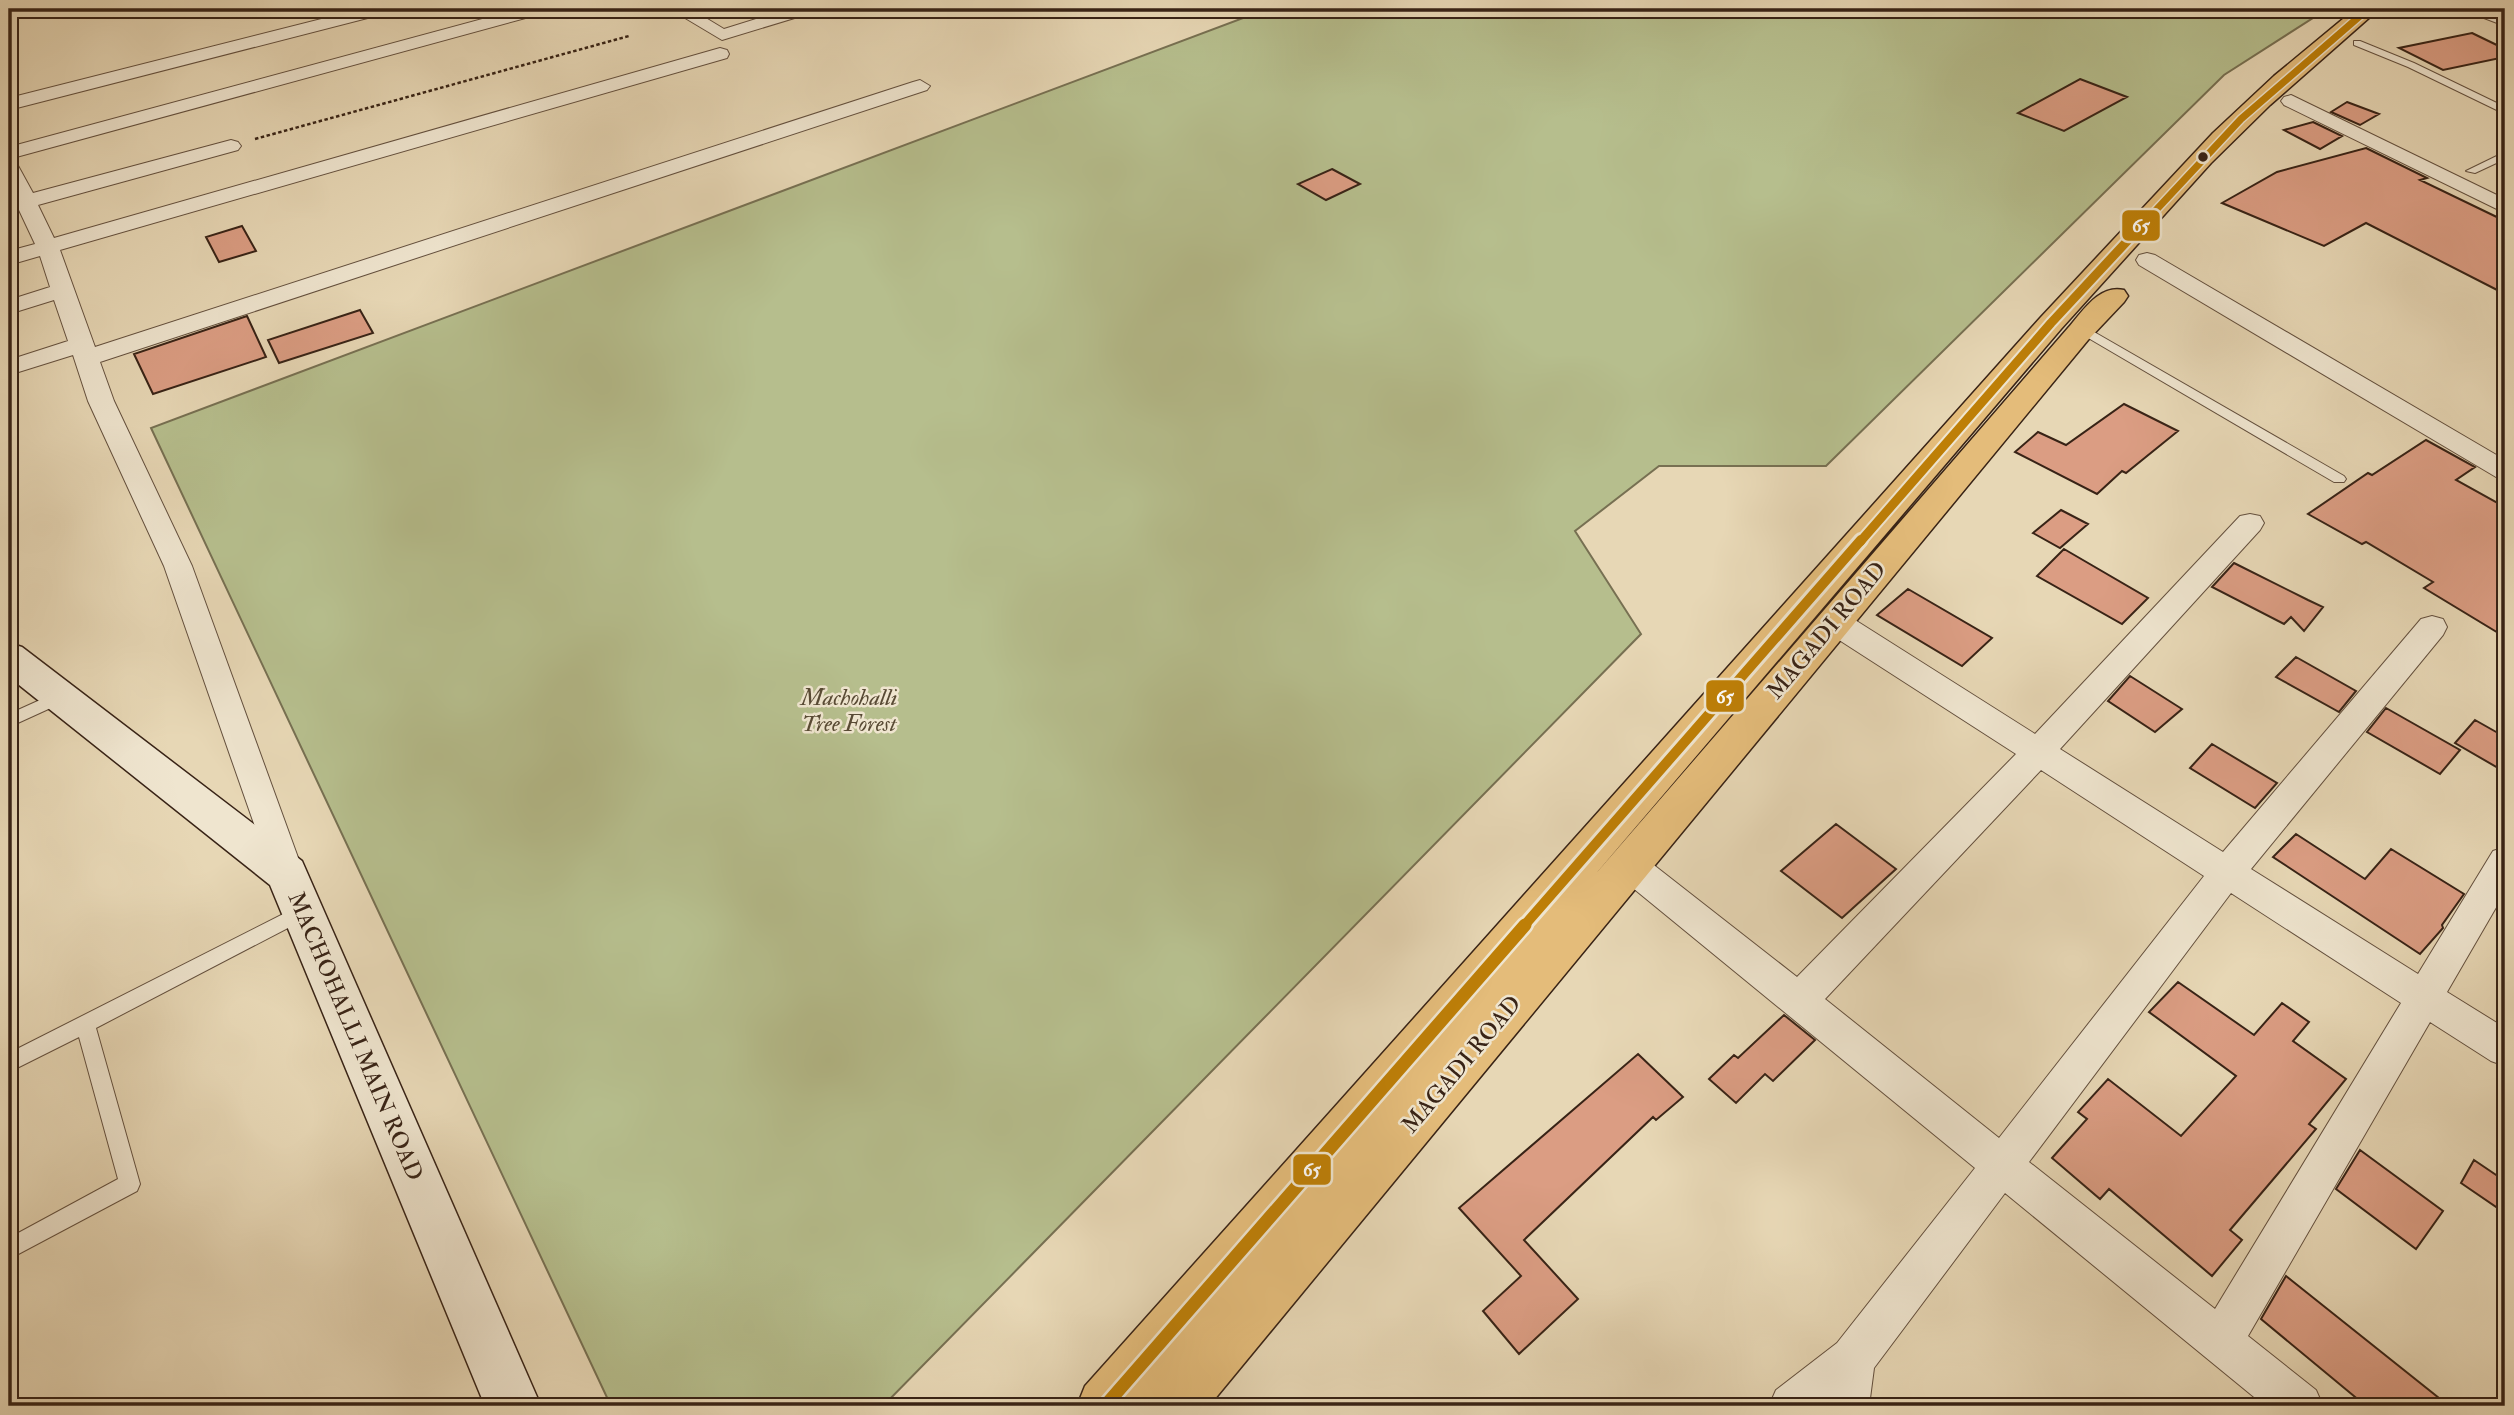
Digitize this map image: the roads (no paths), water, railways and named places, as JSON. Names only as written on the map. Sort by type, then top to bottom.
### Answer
[{"type":"main road","name":"MAGADI ROAD","points":[[1105,1406],[2051,323],[2103,271],[2203,157],[2288,74],[2362,26],[2398,9]]},
{"type":"main road","name":"MAGADI ROAD","points":[[1172,1406],[2082,329],[2147,260],[2228,166],[2362,26]]},
{"type":"street","points":[[9,104],[381,9]]},
{"type":"street","points":[[9,153],[538,9]]},
{"type":"street","points":[[679,9],[722,35],[805,9]]},
{"type":"street","points":[[2477,9],[2505,21]]},
{"type":"street","points":[[9,258],[720,54]]},
{"type":"street","points":[[9,368],[85,351],[920,86]]},
{"type":"street","points":[[2291,101],[2505,208]]},
{"type":"street","points":[[17,203],[230,146]]},
{"type":"street","points":[[9,166],[17,203],[48,248],[101,401],[178,566],[295,893]]},
{"type":"street","points":[[2147,260],[2505,471]]},
{"type":"street","points":[[9,307],[64,290]]},
{"type":"street","points":[[1800,1001],[2040,750],[2250,523]]},
{"type":"street","points":[[1833,621],[2040,750],[2505,1049]]},
{"type":"street","points":[[1792,1406],[1853,1359],[2000,1164],[2228,871],[2432,628]]},
{"type":"street","name":"MACHOHALLI MAIN ROAD","points":[[9,657],[295,893],[513,1406]]},
{"type":"street","points":[[2220,1342],[2505,861]]},
{"type":"street","points":[[1629,865],[2300,1406]]},
{"type":"street","points":[[1846,1406],[1853,1359]]},
{"type":"lane","points":[[2362,26],[2412,65],[2505,111]]},
{"type":"lane","points":[[2471,171],[2505,155]]},
{"type":"lane","points":[[2082,329],[2339,479]]},
{"type":"lane","points":[[9,721],[60,697]]},
{"type":"lane","points":[[9,1063],[85,1024],[295,893]]},
{"type":"lane","points":[[9,1249],[130,1184],[85,1024]]},
{"type":"park label","name":"Machohalli Tree Forest","points":[[849,710]]}]
